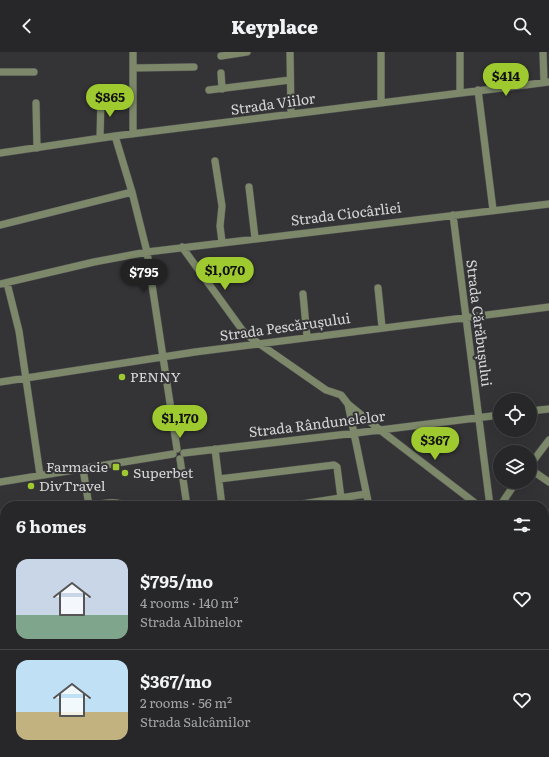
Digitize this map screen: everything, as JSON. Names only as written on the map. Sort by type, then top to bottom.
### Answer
[{"type":"street","points":[[133,52],[133,134]]},
{"type":"street","points":[[221,56],[247,52]]},
{"type":"street","points":[[290,52],[291,114]]},
{"type":"street","points":[[381,102],[382,52]]},
{"type":"street","points":[[460,52],[460,93]]},
{"type":"street","points":[[544,52],[547,82]]},
{"type":"street","points":[[133,68],[194,67]]},
{"type":"street","points":[[0,72],[34,72]]},
{"type":"street","points":[[221,73],[222,89]]},
{"type":"street","points":[[209,90],[290,80]]},
{"type":"street","name":"Strada Viilor","points":[[0,153],[115,136],[547,82]]},
{"type":"street","points":[[478,90],[492,210]]},
{"type":"street","points":[[100,138],[101,98]]},
{"type":"street","points":[[36,103],[37,148]]},
{"type":"street","points":[[115,136],[132,192],[147,252],[186,501]]},
{"type":"street","points":[[215,161],[222,206],[220,226],[222,242]]},
{"type":"street","points":[[250,187],[255,238]]},
{"type":"street","points":[[0,225],[132,192]]},
{"type":"street","name":"Strada Ciocârliei","points":[[3,284],[94,262],[147,252],[549,204]]},
{"type":"street","name":"Strada Cărăbușului","points":[[453,215],[478,417],[492,501]]},
{"type":"street","points":[[182,248],[244,331],[258,343],[326,390],[341,395],[348,404],[380,430],[472,501]]},
{"type":"street","points":[[3,284],[18,332],[40,475]]},
{"type":"street","points":[[378,288],[382,327]]},
{"type":"street","points":[[302,294],[308,337]]},
{"type":"street","name":"Strada Pescărușului","points":[[0,382],[258,343],[549,307]]},
{"type":"street","points":[[348,404],[356,434],[368,501]]},
{"type":"street","points":[[537,410],[549,409]]},
{"type":"street","name":"Strada Rândunelelor","points":[[0,482],[215,449],[356,434],[493,415]]},
{"type":"street","points":[[537,456],[549,440]]},
{"type":"street","points":[[215,449],[221,501]]},
{"type":"street","points":[[219,479],[334,465],[337,467],[341,498]]},
{"type":"street","points":[[83,469],[89,501]]},
{"type":"street","points":[[537,473],[549,482]]},
{"type":"street","points":[[498,501],[510,489]]},
{"type":"street","points":[[328,501],[366,494]]},
{"type":"place","name":"PENNY","points":[[122,377]]},
{"type":"place","name":"Farmacie","points":[[116,467]]},
{"type":"place","name":"Superbet","points":[[125,473]]},
{"type":"place","name":"DivTravel","points":[[31,486]]}]
